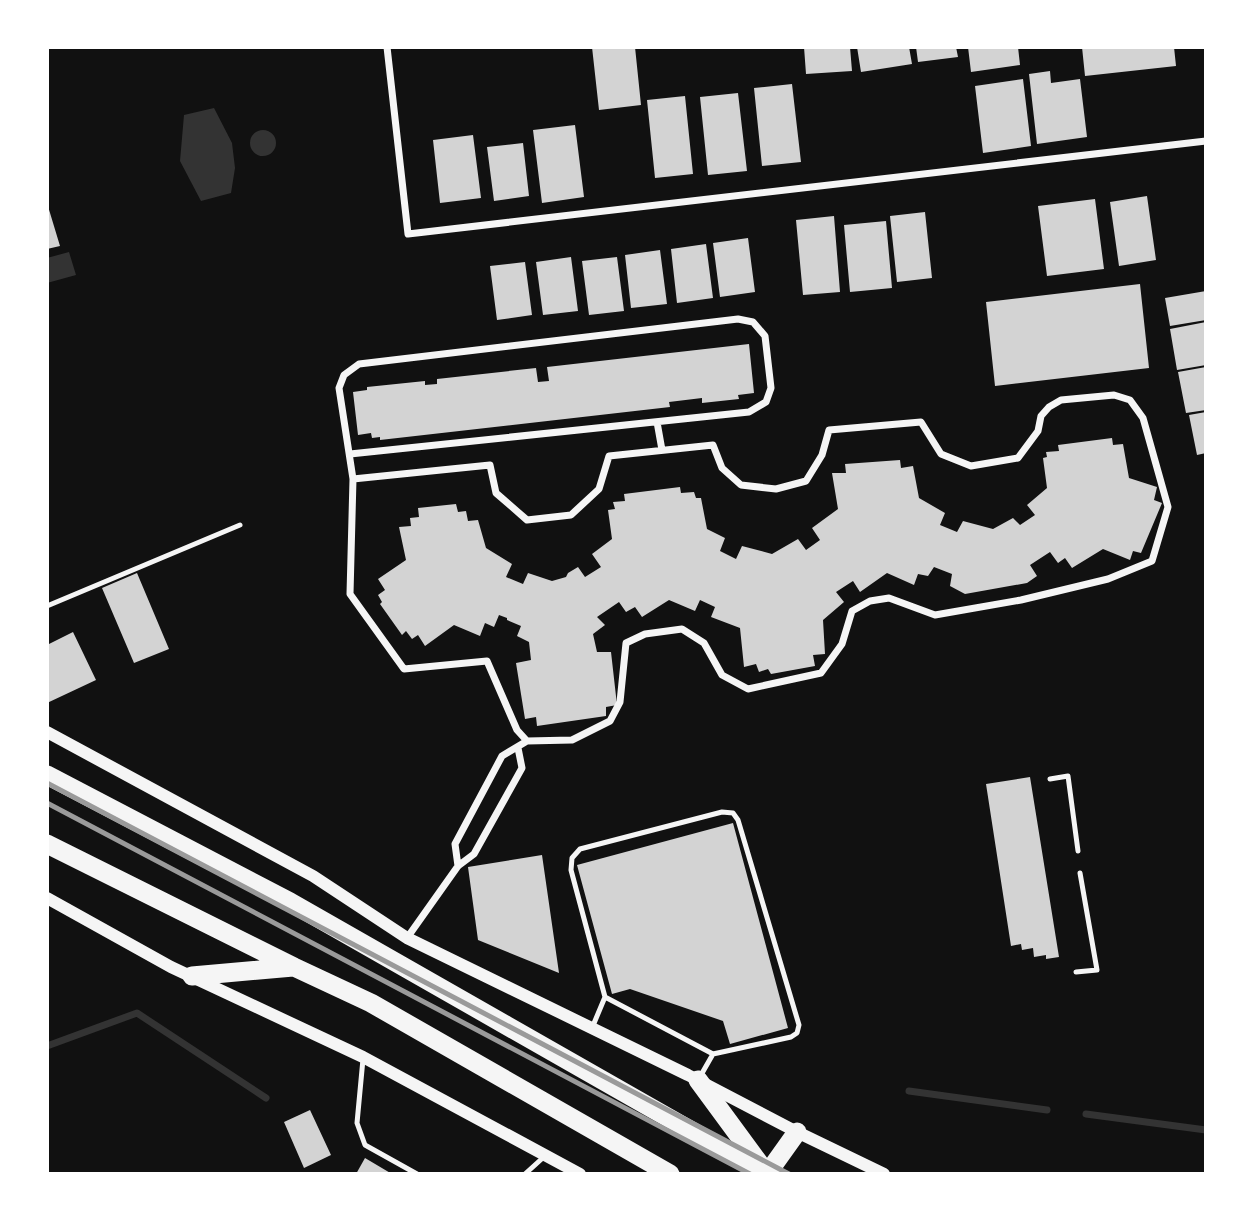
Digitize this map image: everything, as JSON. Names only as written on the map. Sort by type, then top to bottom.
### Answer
[{"type":"highway","points":[[47,775],[290,902],[767,1174]]},
{"type":"highway","points":[[47,844],[371,1003],[667,1173]]},
{"type":"highway","points":[[192,976],[294,967]]},
{"type":"highway","points":[[698,1080],[767,1174]]},
{"type":"highway","points":[[767,1174],[797,1132]]},
{"type":"street","points":[[387,47],[408,234],[1206,141]]},
{"type":"street","points":[[349,454],[749,412],[766,402],[771,388],[765,336],[753,322],[738,319],[359,364],[344,375],[339,388],[349,454],[353,479],[350,594],[404,669],[487,661],[517,730],[527,741]]},
{"type":"street","points":[[353,479],[490,465],[496,493],[527,520],[571,515],[599,489],[609,456],[713,445],[722,468],[741,485],[776,489],[806,481],[822,455],[829,430],[921,422],[941,454],[971,466],[1018,458],[1038,431],[1041,416],[1060,400],[1114,395],[1130,400],[1143,418],[1168,507],[1152,561],[1108,579],[1021,600],[935,615],[888,598],[870,601],[852,611],[842,644],[821,673],[748,689],[722,676],[704,643],[682,629],[645,634],[626,643],[620,702],[610,721],[572,740],[527,741],[502,756],[455,844],[458,866]]},
{"type":"street","points":[[657,422],[662,450]]},
{"type":"street","points":[[47,732],[313,876],[407,938],[884,1174]]},
{"type":"street","points":[[407,938],[458,866],[474,854],[522,768],[518,748]]},
{"type":"street","points":[[47,898],[171,967],[363,1057],[580,1174]]},
{"type":"lane","points":[[47,606],[240,525]]},
{"type":"lane","points":[[1050,779],[1068,776],[1078,851]]},
{"type":"lane","points":[[592,1028],[605,997],[571,870],[572,858],[580,849],[722,812],[733,813],[738,820],[799,1025],[797,1033],[791,1037],[713,1054],[605,997]]},
{"type":"lane","points":[[1076,972],[1097,970],[1080,873]]},
{"type":"lane","points":[[698,1080],[713,1054]]},
{"type":"lane","points":[[363,1057],[357,1124],[365,1145],[417,1174]]},
{"type":"lane","points":[[525,1174],[546,1156]]},
{"type":"shaded area","points":[[214,108],[232,143],[235,168],[231,193],[201,201],[180,161],[184,115]]},
{"type":"shaded area","points":[[263,130],[273,133],[276,143],[273,153],[263,156],[253,153],[250,143],[253,133]]},
{"type":"shaded area","points":[[69,252],[76,275],[47,283],[47,258]]},
{"type":"building","points":[[592,47],[635,47],[641,105],[599,110]]},
{"type":"building","points":[[804,47],[850,47],[852,71],[806,74]]},
{"type":"building","points":[[857,47],[909,47],[912,64],[861,72]]},
{"type":"building","points":[[916,47],[956,47],[958,57],[918,62]]},
{"type":"building","points":[[968,47],[1018,47],[1020,65],[971,72]]},
{"type":"building","points":[[1082,47],[1174,47],[1176,66],[1085,76]]},
{"type":"building","points":[[1050,71],[1051,83],[1080,79],[1087,137],[1037,144],[1029,74]]},
{"type":"building","points":[[1023,79],[1031,146],[983,153],[975,86]]},
{"type":"building","points":[[792,84],[801,162],[762,166],[754,88]]},
{"type":"building","points":[[738,93],[747,171],[708,175],[700,97]]},
{"type":"building","points":[[685,96],[693,174],[655,178],[647,100]]},
{"type":"building","points":[[575,125],[584,197],[542,203],[533,130]]},
{"type":"building","points":[[473,135],[481,198],[440,203],[433,140]]},
{"type":"building","points":[[523,143],[529,196],[494,201],[487,147]]},
{"type":"building","points":[[1147,196],[1156,260],[1119,266],[1110,202]]},
{"type":"building","points":[[1095,199],[1104,269],[1047,276],[1038,206]]},
{"type":"building","points":[[47,203],[60,246],[47,249]]},
{"type":"building","points":[[925,212],[932,278],[897,282],[890,216]]},
{"type":"building","points":[[834,216],[840,292],[803,295],[796,220]]},
{"type":"building","points":[[886,221],[892,288],[850,292],[844,225]]},
{"type":"building","points":[[748,238],[755,292],[720,297],[713,243]]},
{"type":"building","points":[[706,244],[713,298],[677,303],[671,249]]},
{"type":"building","points":[[660,250],[667,304],[631,308],[625,255]]},
{"type":"building","points":[[571,257],[578,311],[543,315],[536,262]]},
{"type":"building","points":[[617,257],[624,311],[589,315],[582,261]]},
{"type":"building","points":[[525,262],[532,315],[497,320],[490,266]]},
{"type":"building","points":[[1140,284],[1149,368],[995,386],[986,302]]},
{"type":"building","points":[[1206,291],[1206,320],[1170,326],[1165,298]]},
{"type":"building","points":[[1206,322],[1206,365],[1177,370],[1170,329]]},
{"type":"building","points":[[749,344],[754,393],[738,395],[739,399],[702,403],[702,398],[669,402],[670,407],[380,440],[380,437],[372,438],[371,433],[358,435],[353,392],[367,390],[367,387],[425,381],[425,385],[437,384],[437,379],[536,368],[538,382],[549,381],[547,367]]},
{"type":"building","points":[[1206,367],[1206,410],[1186,413],[1178,372]]},
{"type":"building","points":[[1206,412],[1206,453],[1197,455],[1189,415]]},
{"type":"building","points":[[1112,438],[1113,445],[1123,444],[1129,478],[1157,487],[1154,500],[1162,503],[1141,553],[1133,551],[1130,560],[1103,549],[1072,568],[1065,558],[1058,563],[1050,552],[1030,565],[1037,576],[1027,583],[965,594],[950,586],[952,574],[934,567],[928,576],[918,574],[914,585],[887,573],[860,592],[853,581],[836,592],[844,602],[823,620],[825,654],[813,655],[815,666],[771,674],[768,669],[759,672],[756,664],[744,667],[740,628],[711,617],[715,607],[700,600],[695,611],[669,600],[642,617],[635,607],[626,612],[619,602],[597,617],[605,625],[593,634],[597,652],[611,652],[617,705],[606,707],[606,716],[537,726],[536,717],[525,719],[516,663],[531,660],[529,642],[517,636],[521,626],[499,615],[494,627],[485,623],[480,636],[454,625],[425,646],[418,635],[412,639],[406,631],[402,635],[380,604],[382,602],[378,595],[385,590],[378,579],[406,560],[399,527],[411,526],[410,518],[419,517],[418,508],[456,504],[458,512],[466,511],[468,521],[478,520],[486,548],[512,564],[506,577],[523,584],[528,573],[552,581],[566,577],[578,567],[585,577],[601,567],[592,554],[612,539],[608,510],[615,509],[613,502],[625,501],[624,494],[680,487],[681,493],[694,492],[696,498],[701,498],[707,529],[725,538],[720,551],[736,559],[742,546],[772,554],[798,539],[806,550],[820,540],[812,528],[838,509],[832,473],[846,473],[845,464],[900,460],[901,468],[913,466],[919,498],[945,513],[940,525],[957,532],[963,521],[993,529],[1013,518],[1020,525],[1035,515],[1027,505],[1047,488],[1043,458],[1047,457],[1046,452],[1059,451],[1058,445]]},
{"type":"building","points":[[137,573],[169,649],[134,663],[102,588]]},
{"type":"building","points":[[73,632],[96,680],[47,703],[47,645]]},
{"type":"building","points":[[1030,777],[1059,957],[1046,959],[1046,955],[1034,957],[1033,948],[1022,950],[1021,944],[1011,946],[986,784]]},
{"type":"building","points":[[733,823],[788,1028],[730,1044],[723,1021],[630,989],[612,994],[577,865]]},
{"type":"building","points":[[542,855],[559,973],[478,940],[468,867]]},
{"type":"building","points":[[310,1110],[331,1155],[304,1168],[284,1122]]},
{"type":"building","points":[[365,1158],[392,1174],[356,1174]]},
{"type":"waterway","points":[[47,1046],[137,1013],[266,1098]]},
{"type":"waterway","points":[[909,1091],[1047,1110]]},
{"type":"waterway","points":[[1086,1114],[1206,1130]]},
{"type":"railway","points":[[47,783],[789,1174]]},
{"type":"railway","points":[[47,803],[750,1174]]}]
